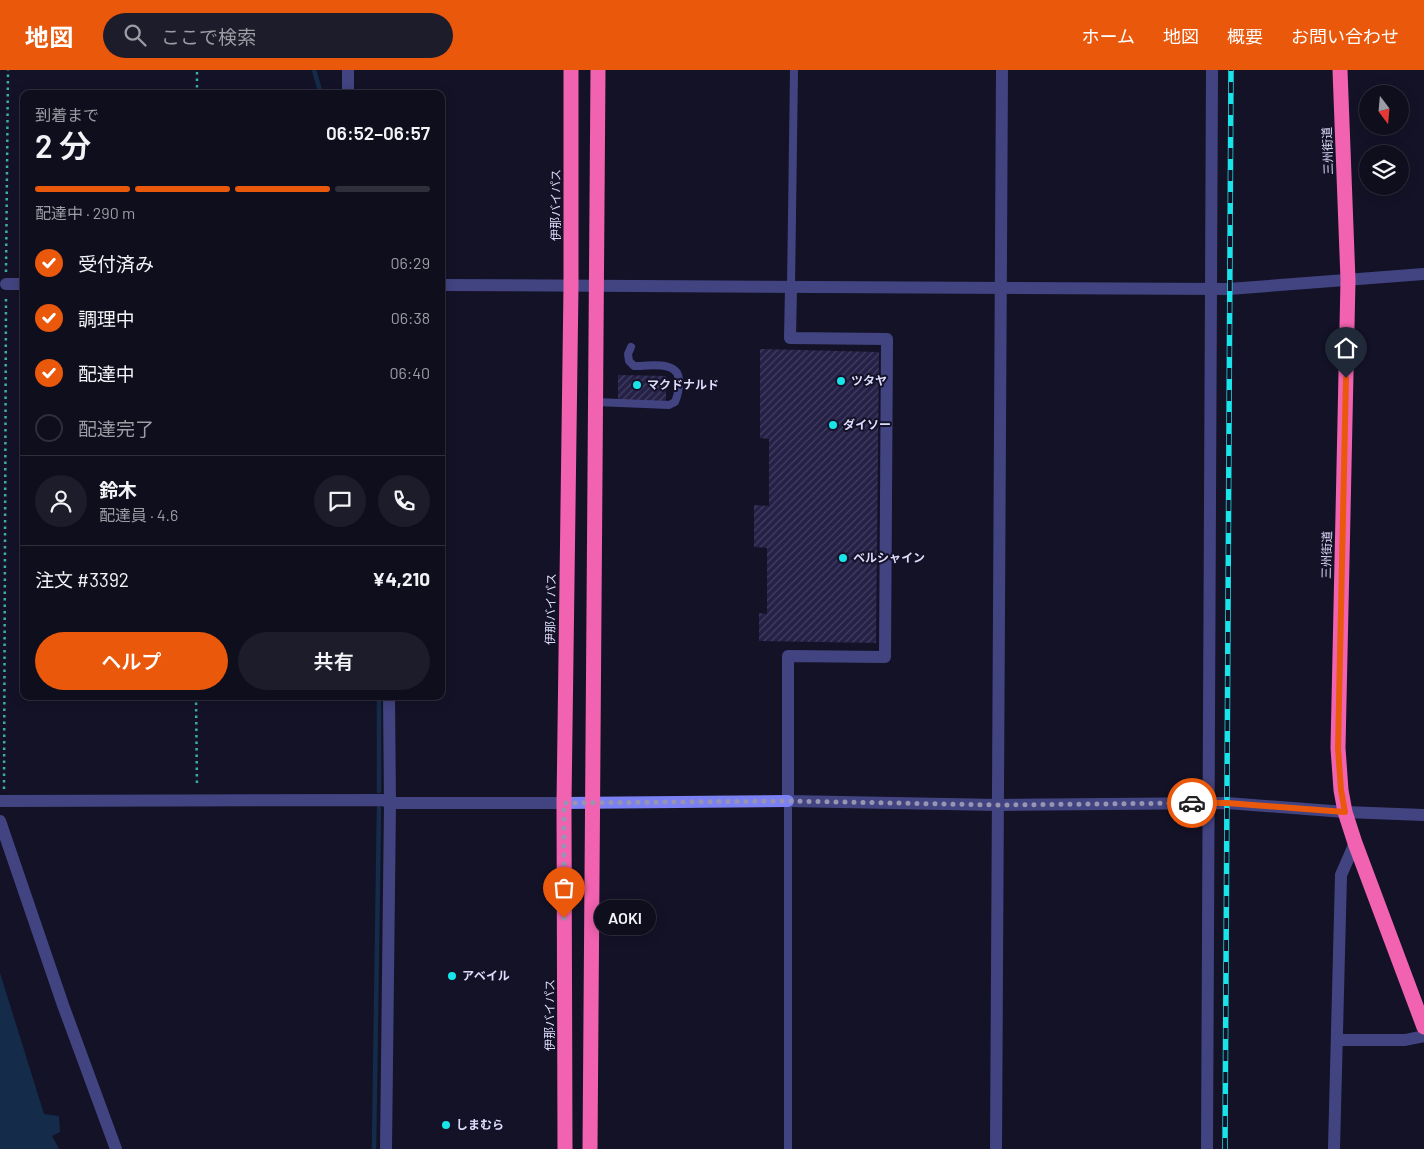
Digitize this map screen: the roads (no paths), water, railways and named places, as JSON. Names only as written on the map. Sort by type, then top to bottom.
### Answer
[{"type":"highway","name":"伊那バイパス","points":[[565,1149],[564,803],[571,286],[571,70]]},
{"type":"highway","points":[[590,1149],[598,70]]},
{"type":"highway","name":"三州街道","points":[[1340,70],[1348,280],[1338,748],[1341,790],[1345,812],[1355,843],[1424,1027]]},
{"type":"street","points":[[348,70],[348,90]]},
{"type":"street","points":[[996,1149],[1002,70]]},
{"type":"street","points":[[1207,1149],[1212,70]]},
{"type":"street","points":[[445,285],[1229,289],[1424,274]]},
{"type":"street","points":[[6,284],[20,284]]},
{"type":"street","points":[[788,801],[788,656],[886,657],[887,339],[790,338],[791,288]]},
{"type":"street","points":[[386,1149],[390,803],[389,700]]},
{"type":"street","points":[[2,801],[384,800],[390,803],[564,803],[788,801],[998,805],[1209,803],[1424,815]]},
{"type":"street","points":[[0,820],[63,1005],[116,1149]]},
{"type":"street","points":[[1334,1149],[1341,875],[1355,843]]},
{"type":"street","points":[[1337,1040],[1405,1040],[1424,1036]]},
{"type":"lane","points":[[791,288],[794,70]]},
{"type":"lane","points":[[596,402],[669,405],[675,402],[679,394],[678,372],[667,367],[634,366],[629,360],[628,354],[631,347]]},
{"type":"lane","points":[[788,801],[788,1149]]},
{"type":"water","points":[[0,973],[44,1114],[59,1116],[60,1132],[52,1136],[59,1149],[0,1149]]},
{"type":"waterway","points":[[314,70],[320,90]]},
{"type":"waterway","points":[[379,700],[379,791]]},
{"type":"waterway","points":[[374,1149],[379,808]]},
{"type":"railway","points":[[1225,1149],[1231,70]]},
{"type":"place","name":"ツタヤ","points":[[841,381]]},
{"type":"place","name":"マクドナルド","points":[[637,385]]},
{"type":"place","name":"ダイソー","points":[[833,425]]},
{"type":"place","name":"ベルシャイン","points":[[843,558]]},
{"type":"place","name":"AOKI","points":[[564,918]]},
{"type":"place","name":"アベイル","points":[[452,976]]},
{"type":"place","name":"しまむら","points":[[446,1125]]}]
